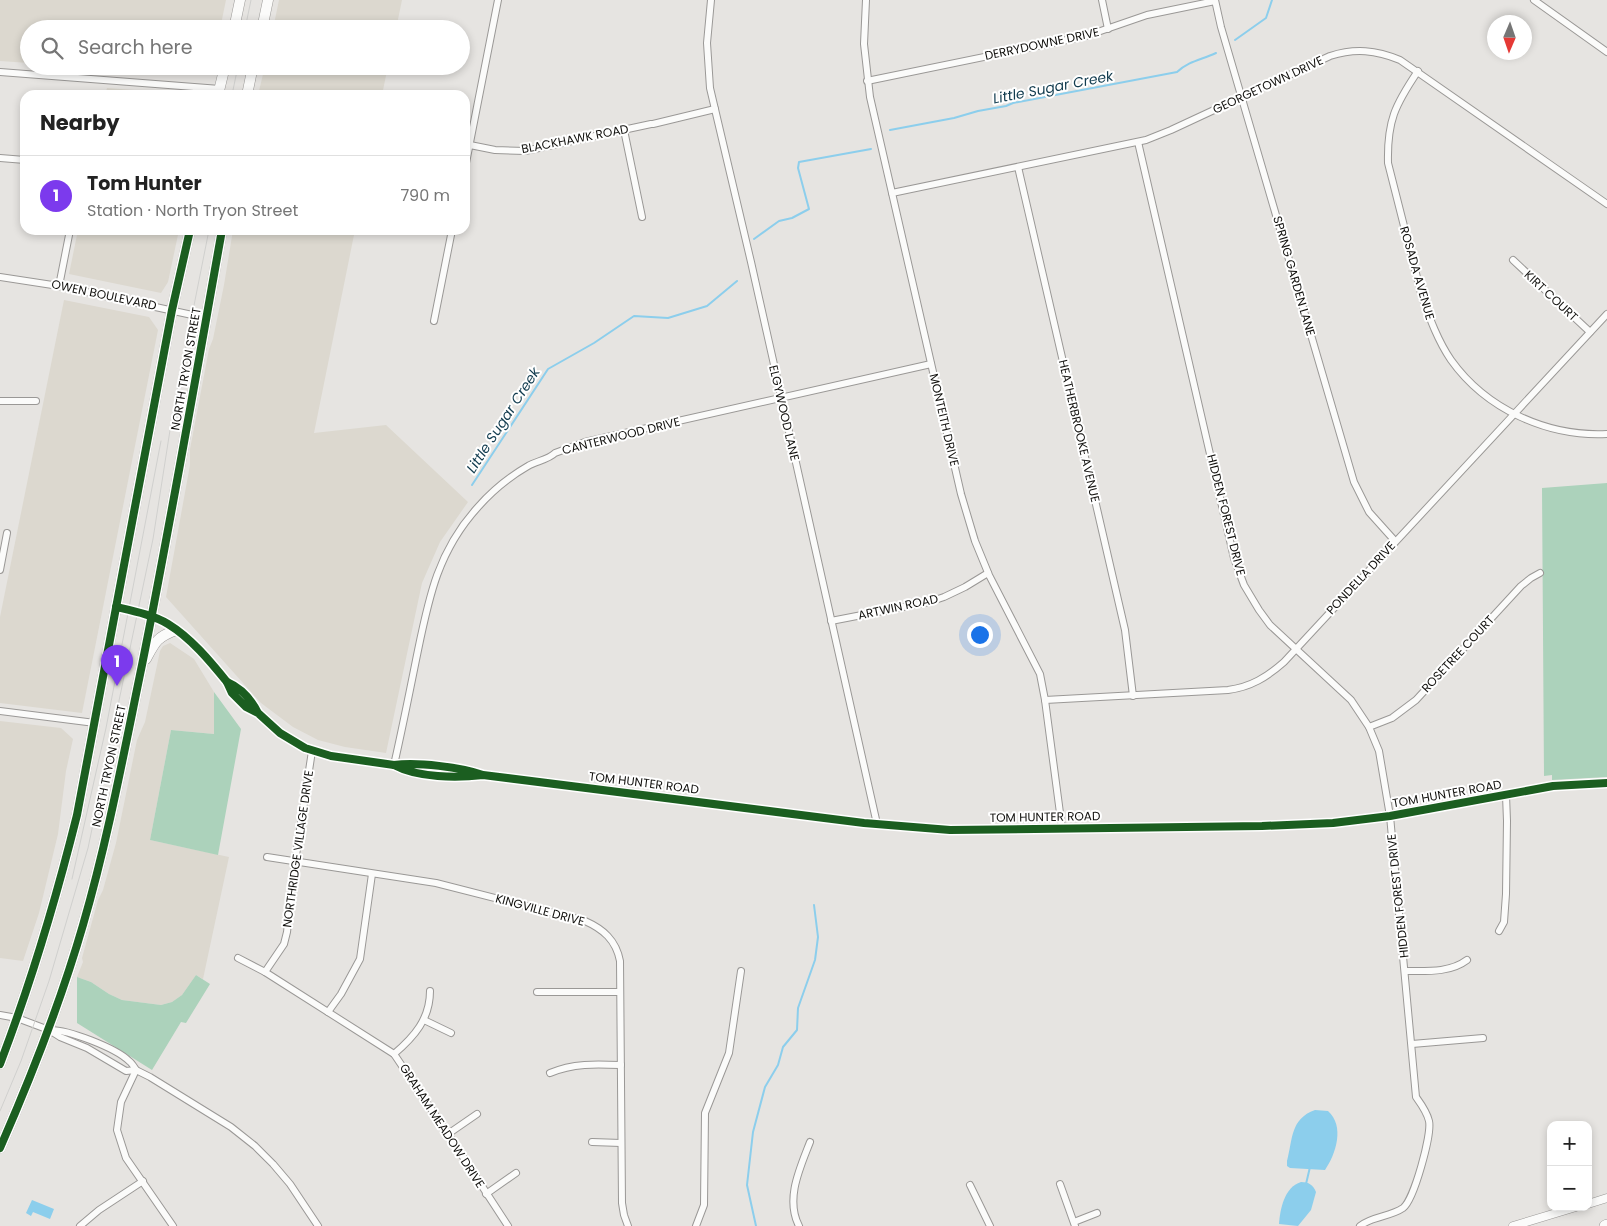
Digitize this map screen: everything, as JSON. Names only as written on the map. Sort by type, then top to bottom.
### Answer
[{"type":"main road","points":[[236,20],[240,0]]},
{"type":"main road","points":[[264,20],[268,0]]},
{"type":"main road","points":[[219,90],[223,75]]},
{"type":"main road","points":[[248,90],[251,75]]},
{"type":"main road","name":"NORTH TRYON STREET","points":[[0,1064],[44,936],[76,814],[95,723],[172,310],[189,235]]},
{"type":"main road","name":"NORTH TRYON STREET","points":[[0,1148],[49,1030],[82,927],[104,843],[151,617],[221,235]]},
{"type":"main road","points":[[140,671],[156,640],[164,634],[176,630]]},
{"type":"street","points":[[470,145],[498,0]]},
{"type":"street","name":"ELGYWOOD LANE","points":[[711,0],[707,43],[710,88],[877,824]]},
{"type":"street","name":"MONTEITH DRIVE","points":[[866,0],[864,44],[867,81],[965,510],[988,573],[1040,674],[1062,828]]},
{"type":"street","points":[[1102,0],[1108,29]]},
{"type":"street","name":"DERRYDOWNE DRIVE","points":[[867,81],[1086,36],[1147,15],[1215,0]]},
{"type":"street","name":"SPRING GARDEN LANE","points":[[1215,0],[1220,27],[1354,482],[1370,512],[1395,541]]},
{"type":"street","points":[[1536,1],[1607,52]]},
{"type":"street","name":"GEORGETOWN DRIVE","points":[[892,193],[1138,142],[1171,130],[1330,56],[1343,52],[1362,50],[1381,53],[1400,60],[1418,71],[1607,204]]},
{"type":"street","name":"ROSADA AVENUE","points":[[1418,71],[1395,108],[1389,126],[1387,156],[1390,178],[1422,297],[1437,334],[1451,360],[1477,388],[1514,414],[1542,426],[1559,430],[1592,435],[1607,434]]},
{"type":"street","points":[[0,72],[20,74]]},
{"type":"street","points":[[33,75],[197,90]]},
{"type":"street","name":"BLACKHAWK ROAD","points":[[470,145],[495,150],[525,151],[541,149],[715,109]]},
{"type":"street","points":[[624,130],[642,217]]},
{"type":"street","name":"HIDDEN FOREST DRIVE","points":[[1138,142],[1234,558],[1244,585],[1270,625],[1351,700],[1369,726],[1379,751],[1390,816],[1416,1097],[1427,1115],[1430,1130],[1409,1201],[1403,1208],[1360,1226]]},
{"type":"street","points":[[0,158],[20,160]]},
{"type":"street","name":"HEATHERBROOKE AVENUE","points":[[1018,167],[1125,630],[1133,696]]},
{"type":"street","points":[[59,286],[69,235]]},
{"type":"street","points":[[434,321],[451,235]]},
{"type":"street","name":"KIRT COURT","points":[[1513,260],[1590,332]]},
{"type":"street","name":"OWEN BOULEVARD","points":[[0,277],[59,286],[206,318]]},
{"type":"street","name":"PONDELLA DRIVE","points":[[1045,700],[1228,690],[1247,686],[1268,676],[1607,314]]},
{"type":"street","name":"CANTERWOOD DRIVE","points":[[394,765],[434,579],[448,548],[479,505],[527,466],[551,456],[554,452],[575,445],[931,364]]},
{"type":"street","points":[[0,401],[36,401]]},
{"type":"street","points":[[0,570],[7,532]]},
{"type":"street","name":"ARTWIN ROAD","points":[[832,621],[928,602],[965,588],[988,573]]},
{"type":"street","name":"ROSETREE COURT","points":[[1369,726],[1392,718],[1416,700],[1521,586],[1540,573]]},
{"type":"street","name":"TOM HUNTER ROAD","points":[[116,607],[167,623],[205,656],[227,682],[237,686],[253,703],[258,713],[280,733],[312,751],[331,756],[394,765],[406,763],[470,771],[483,775],[877,824],[950,830],[1311,824],[1390,816],[1553,786],[1607,783]]},
{"type":"street","points":[[0,711],[95,723]]},
{"type":"street","name":"NORTHRIDGE VILLAGE DRIVE","points":[[266,972],[286,939],[295,862],[312,751]]},
{"type":"street","points":[[1499,931],[1504,922],[1506,894],[1506,795]]},
{"type":"street","name":"KINGVILLE DRIVE","points":[[267,857],[436,883],[585,921],[607,934],[619,953],[622,1203],[628,1226]]},
{"type":"street","points":[[328,1012],[354,973],[360,959],[372,874]]},
{"type":"street","name":"GRAHAM MEADOW DRIVE","points":[[238,958],[266,972],[394,1054],[508,1226]]},
{"type":"street","points":[[1405,971],[1449,969],[1467,960]]},
{"type":"street","points":[[696,1226],[704,1205],[706,1113],[729,1053],[741,971]]},
{"type":"street","points":[[394,1054],[413,1038],[424,1020],[429,1008],[430,991]]},
{"type":"street","points":[[537,992],[620,992]]},
{"type":"street","points":[[0,1015],[17,1018],[49,1030],[60,1037],[87,1048],[126,1071],[136,1070]]},
{"type":"street","points":[[424,1020],[451,1033]]},
{"type":"street","points":[[49,1030],[59,1029],[91,1040],[129,1061],[136,1070],[174,1090],[240,1133],[255,1146],[290,1184],[318,1226]]},
{"type":"street","points":[[1412,1044],[1483,1038]]},
{"type":"street","points":[[550,1073],[578,1065],[621,1065]]},
{"type":"street","points":[[136,1070],[121,1102],[117,1130],[126,1158],[173,1226]]},
{"type":"street","points":[[448,1134],[477,1114]]},
{"type":"street","points":[[592,1142],[621,1143]]},
{"type":"street","points":[[799,1226],[793,1205],[795,1186],[810,1142]]},
{"type":"street","points":[[486,1194],[516,1173]]},
{"type":"street","points":[[80,1226],[99,1210],[143,1181]]},
{"type":"street","points":[[1060,1184],[1074,1224],[1096,1213]]},
{"type":"street","points":[[970,1185],[990,1226]]},
{"type":"street","points":[[1592,1203],[1607,1198]]},
{"type":"street","points":[[1513,1226],[1563,1211]]},
{"type":"shaded area","points":[[0,0],[226,0],[222,20],[20,20],[20,62],[0,61]]},
{"type":"shaded area","points":[[279,0],[402,0],[398,20],[275,20]]},
{"type":"shaded area","points":[[263,75],[386,75],[383,90],[259,90]]},
{"type":"shaded area","points":[[107,88],[134,90],[106,90]]},
{"type":"shaded area","points":[[77,235],[178,235],[168,282],[161,293],[69,274]]},
{"type":"shaded area","points":[[232,235],[354,235],[314,433],[386,425],[468,502],[440,542],[422,583],[386,753],[345,747],[318,740],[293,727],[261,703],[166,597],[190,465],[190,449],[209,349],[213,339]]},
{"type":"shaded area","points":[[64,300],[149,317],[158,330],[82,713],[0,703],[0,617]]},
{"type":"shaded area","points":[[170,643],[194,659],[214,692],[214,734],[171,730],[150,840],[229,857],[203,979],[196,975],[182,995],[172,1002],[161,1005],[122,1000],[91,982],[77,977],[83,962],[82,958],[98,900],[103,890],[116,843],[137,740],[145,722],[160,651],[163,646]]},
{"type":"shaded area","points":[[0,721],[61,728],[73,739],[66,771],[58,834],[39,913],[23,961],[0,958]]},
{"type":"green space","points":[[1607,483],[1607,777],[1552,780],[1552,775],[1544,776],[1542,488]]},
{"type":"green space","points":[[214,692],[241,729],[218,855],[150,840],[171,730],[214,734]]},
{"type":"green space","points":[[196,975],[210,984],[186,1023],[181,1022],[152,1070],[77,1023],[77,977],[91,982],[122,1000],[161,1005],[172,1002],[182,995]]},
{"type":"water","points":[[1315,1110],[1328,1111],[1336,1124],[1337,1140],[1329,1163],[1325,1170],[1290,1168],[1287,1166],[1287,1161],[1297,1124],[1307,1114]]},
{"type":"water","points":[[1301,1182],[1310,1184],[1316,1192],[1311,1210],[1298,1226],[1279,1224],[1280,1212],[1287,1194],[1295,1185]]},
{"type":"water","points":[[32,1200],[54,1209],[50,1219],[33,1212],[31,1216],[26,1213]]},
{"type":"waterway","name":"Little Sugar Creek","points":[[1235,40],[1266,18],[1272,0]]},
{"type":"waterway","name":"Little Sugar Creek","points":[[890,130],[954,118],[1013,103],[1177,72],[1191,63],[1216,53]]},
{"type":"waterway","name":"Little Sugar Creek","points":[[754,239],[779,221],[792,218],[809,209],[798,168],[799,162],[871,149]]},
{"type":"waterway","name":"Little Sugar Creek","points":[[472,485],[548,369],[594,343],[634,316],[668,318],[707,306],[737,281]]},
{"type":"waterway","points":[[756,1226],[747,1185],[753,1132],[765,1087],[778,1065],[783,1047],[797,1030],[798,1008],[815,960],[818,937],[814,905]]},
{"type":"waterway","points":[[1306,1184],[1310,1167]]},
{"type":"tram line","points":[[247,20],[251,0]]},
{"type":"tram line","points":[[233,90],[236,75]]},
{"type":"tram line","points":[[0,1111],[21,1061],[49,981],[88,848],[153,539],[173,411],[208,235]]},
{"type":"tram line","points":[[72,879],[106,728],[161,441]]},
{"type":"cycle path","points":[[0,1064],[42,941],[77,815],[172,310],[189,235]]},
{"type":"cycle path","points":[[0,1148],[56,1010],[83,925],[108,828],[153,611],[221,235]]},
{"type":"cycle path","points":[[116,607],[156,618],[168,624],[200,650],[227,682]]},
{"type":"cycle path","points":[[258,713],[245,694],[227,682],[232,693],[246,707],[258,713],[280,733],[305,748],[331,756],[394,765]]},
{"type":"cycle path","points":[[483,775],[439,766],[394,765],[426,775],[450,777],[483,775],[864,823],[950,830],[1262,826],[1333,823],[1390,816],[1553,786],[1607,783]]},
{"type":"place","name":"Tom Hunter","points":[[117,686]]}]
